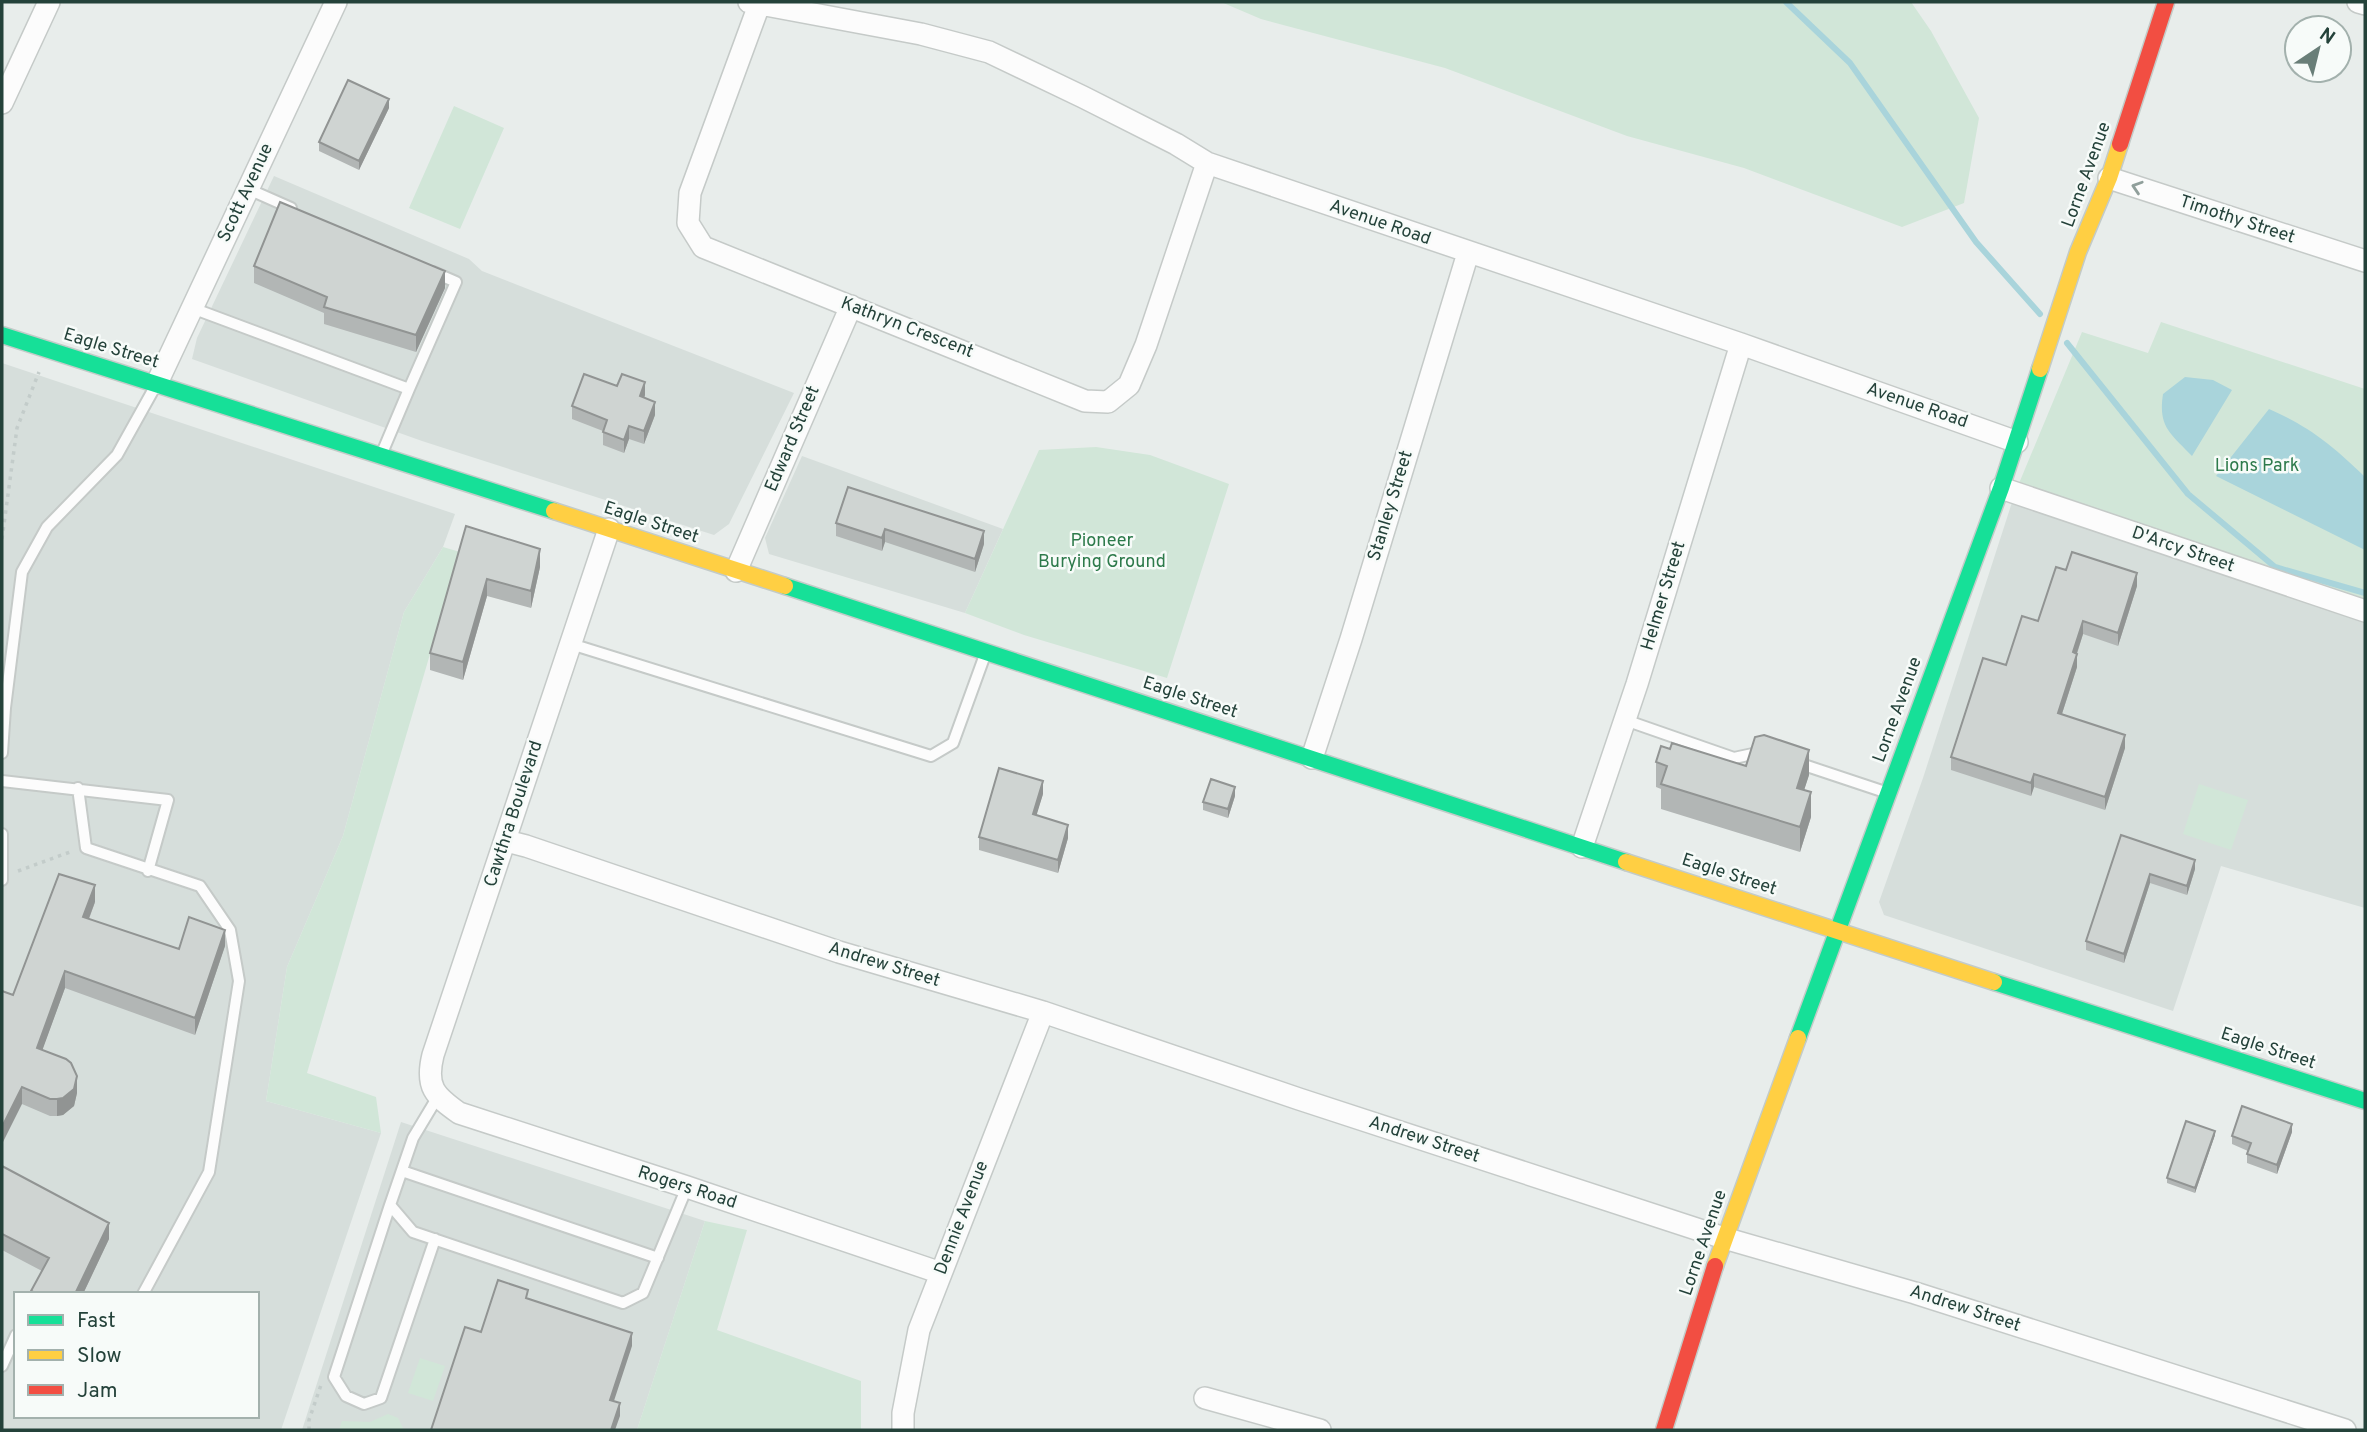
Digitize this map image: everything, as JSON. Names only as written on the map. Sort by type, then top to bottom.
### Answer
[{"type":"main road","name":"Lorne Avenue","points":[[1664,1430],[1724,1238],[2001,488],[2078,252],[2109,178],[2166,2]]},
{"type":"main road","name":"Eagle Street","points":[[2,335],[381,454],[1836,931],[2365,1101]]},
{"type":"street","points":[[2,103],[49,2]]},
{"type":"street","name":"Scott Avenue","points":[[157,383],[336,2]]},
{"type":"street","points":[[2358,2],[2365,4]]},
{"type":"street","name":"Avenue Road","points":[[754,3],[921,34],[989,52],[1176,144],[1207,163],[1741,344],[2017,442]]},
{"type":"street","name":"Kathryn Crescent","points":[[754,3],[690,193],[688,223],[703,247],[1085,401],[1108,402],[1129,385],[1146,345],[1207,163]]},
{"type":"street","name":"Timothy Street","points":[[2109,178],[2365,261]]},
{"type":"street","name":"Stanley Street","points":[[1312,758],[1355,626],[1468,253]]},
{"type":"street","name":"Edward Street","points":[[736,571],[851,306]]},
{"type":"street","name":"Helmer Street","points":[[1582,847],[1625,720],[1741,344]]},
{"type":"street","name":"D'Arcy Street","points":[[2001,488],[2365,611]]},
{"type":"street","name":"Cawthra Boulevard","points":[[437,1098],[429,1072],[433,1055],[609,529]]},
{"type":"street","name":"Andrew Street","points":[[506,841],[839,952],[1043,1012],[1724,1238],[1915,1293],[2344,1430]]},
{"type":"street","name":"Dennie Avenue","points":[[902,1430],[919,1329],[1043,1012]]},
{"type":"street","name":"Rogers Road","points":[[437,1098],[458,1114],[687,1187],[941,1273]]},
{"type":"street","points":[[1205,1398],[1320,1430]]},
{"type":"lane","points":[[248,188],[297,211]]},
{"type":"lane","points":[[381,454],[456,282],[419,266]]},
{"type":"lane","points":[[192,308],[410,389]]},
{"type":"lane","points":[[2,753],[3,708],[22,572],[47,527],[117,455],[157,383]]},
{"type":"lane","points":[[570,644],[931,756],[953,743],[986,652]]},
{"type":"lane","points":[[1625,720],[1734,758],[1758,752],[1769,753]]},
{"type":"lane","points":[[1783,758],[1888,793]]},
{"type":"lane","points":[[2,781],[167,800],[148,870]]},
{"type":"lane","points":[[78,788],[86,848],[200,886],[230,930],[239,981],[209,1172],[144,1292]]},
{"type":"lane","points":[[2,834],[3,878]]},
{"type":"lane","points":[[435,1239],[382,1398],[363,1404],[346,1396],[334,1377],[413,1138],[437,1098]]},
{"type":"lane","points":[[402,1171],[658,1258]]},
{"type":"lane","points":[[390,1205],[413,1232],[623,1303],[643,1293],[687,1187]]},
{"type":"lane","points":[[2,1366],[14,1339]]},
{"type":"path","points":[[2,540],[17,428],[39,370]]},
{"type":"path","points":[[3,878],[86,848]]},
{"type":"shaded area","points":[[274,176],[469,259],[482,271],[794,393],[729,524],[714,535],[422,441],[192,359],[197,338]]},
{"type":"shaded area","points":[[2,363],[455,514],[443,547],[404,612],[343,836],[287,967],[266,1101],[381,1133],[281,1430],[2,1430]]},
{"type":"shaded area","points":[[802,456],[1003,529],[965,613],[769,554],[765,538]]},
{"type":"shaded area","points":[[2015,493],[2365,618],[2365,908],[2221,866],[2173,1011],[1884,915],[1879,902],[1923,778]]},
{"type":"shaded area","points":[[401,1122],[705,1221],[637,1430],[302,1430]]},
{"type":"green space","points":[[1221,2],[1911,2],[1931,31],[1979,118],[1964,203],[1902,227],[1744,168],[1627,136],[1445,68],[1261,19]]},
{"type":"green space","points":[[454,106],[504,128],[460,229],[409,208]]},
{"type":"green space","name":"Lions Park","points":[[2161,322],[2365,389],[2365,618],[2015,493],[2082,332],[2148,353]]},
{"type":"green space","name":"Pioneer Burying Ground","points":[[1096,447],[1150,455],[1229,484],[1167,678],[1024,635],[965,613],[1039,450]]},
{"type":"green space","points":[[443,547],[460,552],[307,1073],[376,1097],[381,1133],[266,1101],[287,967],[343,836],[404,612]]},
{"type":"green space","points":[[2199,784],[2248,800],[2231,850],[2183,834]]},
{"type":"green space","points":[[705,1221],[747,1230],[717,1330],[861,1381],[861,1430],[637,1430]]},
{"type":"green space","points":[[420,1358],[445,1366],[433,1401],[408,1393]]},
{"type":"green space","points":[[388,1414],[398,1418],[404,1430],[339,1430],[342,1421],[370,1422]]},
{"type":"water","points":[[2185,377],[2213,380],[2232,390],[2192,456],[2167,429],[2162,414],[2163,394]]},
{"type":"water","points":[[2269,409],[2320,438],[2365,477],[2365,550],[2216,476]]},
{"type":"building","points":[[348,80],[389,99],[359,161],[319,142]]},
{"type":"building","points":[[280,202],[445,271],[416,335],[324,307],[327,297],[254,266]]},
{"type":"building","points":[[584,374],[617,386],[622,374],[645,382],[640,396],[655,402],[644,431],[629,426],[624,440],[603,432],[607,420],[572,406]]},
{"type":"building","points":[[848,487],[984,531],[975,559],[885,529],[882,538],[836,523]]},
{"type":"building","points":[[466,526],[540,549],[531,591],[487,579],[463,662],[430,653]]},
{"type":"building","points":[[2072,552],[2137,573],[2118,633],[2083,621],[2073,652],[2077,654],[2058,713],[2125,735],[2105,797],[2034,774],[2031,783],[1951,757],[1983,658],[2006,665],[2022,616],[2038,621],[2056,567],[2066,570]]},
{"type":"building","points":[[1764,735],[1809,750],[1797,788],[1811,792],[1800,827],[1661,784],[1667,766],[1656,762],[1661,746],[1670,749],[1672,743],[1746,766],[1755,737]]},
{"type":"building","points":[[999,768],[1043,781],[1033,814],[1068,825],[1058,860],[979,837]]},
{"type":"building","points":[[1211,779],[1235,787],[1228,809],[1203,802]]},
{"type":"building","points":[[2121,835],[2195,860],[2187,886],[2150,874],[2124,954],[2086,941]]},
{"type":"building","points":[[59,874],[95,885],[83,917],[179,949],[189,917],[225,930],[195,1018],[65,971],[37,1048],[71,1063],[77,1076],[74,1089],[63,1098],[50,1099],[22,1087],[2,1127],[2,991],[13,995]]},
{"type":"building","points":[[2242,1106],[2292,1124],[2277,1165],[2247,1154],[2251,1143],[2232,1136]]},
{"type":"building","points":[[2186,1121],[2215,1131],[2195,1188],[2167,1178]]},
{"type":"building","points":[[2,1166],[109,1223],[76,1292],[31,1291],[49,1258],[2,1234]]},
{"type":"building","points":[[498,1280],[528,1290],[526,1298],[632,1333],[610,1400],[620,1403],[611,1430],[431,1430],[465,1327],[481,1332]]},
{"type":"waterway","points":[[1786,2],[1850,63],[1976,242],[2040,314]]},
{"type":"waterway","points":[[2067,343],[2188,494],[2275,567],[2365,593]]},
{"type":"traffic: fast","points":[[2,335],[554,511]]},
{"type":"traffic: fast","points":[[1798,1038],[2001,488],[2040,369]]},
{"type":"traffic: fast","points":[[785,586],[1626,862]]},
{"type":"traffic: fast","points":[[1994,982],[2365,1101]]},
{"type":"traffic: slow","points":[[2040,369],[2078,252],[2120,144]]},
{"type":"traffic: slow","points":[[554,511],[785,586]]},
{"type":"traffic: slow","points":[[1626,862],[1994,982]]},
{"type":"traffic: slow","points":[[1715,1266],[1798,1038]]},
{"type":"traffic: jam","points":[[2120,144],[2166,2]]},
{"type":"traffic: jam","points":[[1664,1430],[1715,1266]]}]
